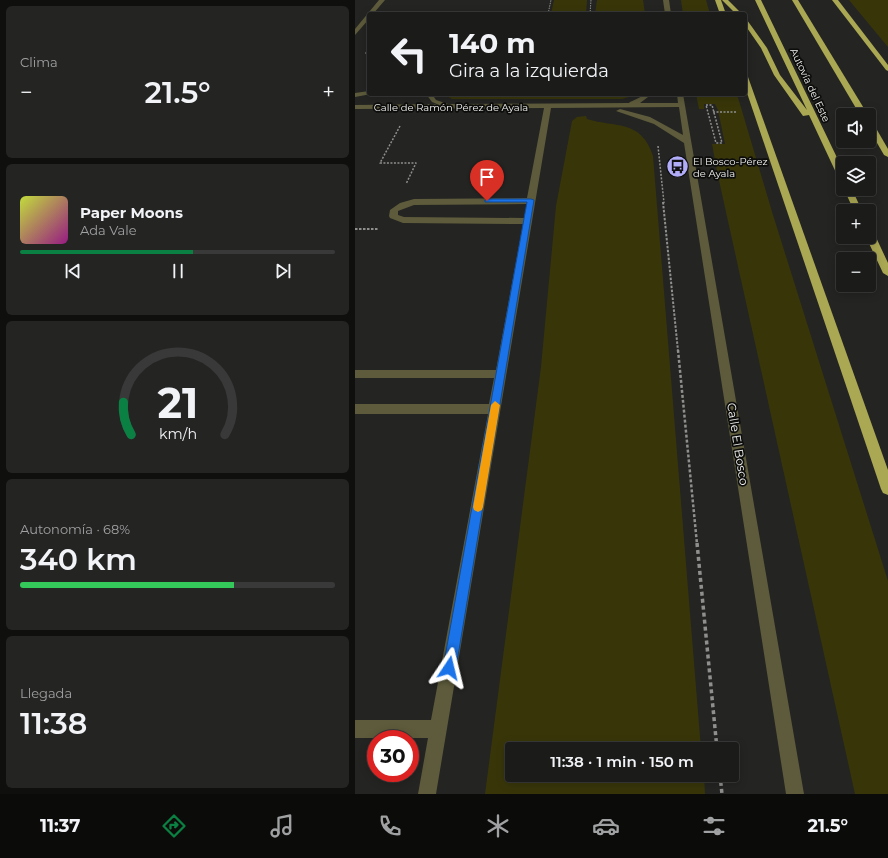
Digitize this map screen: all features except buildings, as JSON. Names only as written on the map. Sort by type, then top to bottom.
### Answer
[{"type":"highway","points":[[718,0],[722,12]]},
{"type":"highway","points":[[725,0],[737,12]]},
{"type":"highway","name":"Autovía del Este","points":[[759,0],[836,165]]},
{"type":"highway","points":[[795,0],[860,108]]},
{"type":"highway","points":[[835,0],[888,69]]},
{"type":"highway","points":[[747,25],[764,48],[777,75],[821,133]]},
{"type":"highway","points":[[747,83],[888,489]]},
{"type":"highway","points":[[876,135],[888,155]]},
{"type":"highway","points":[[874,244],[888,273]]},
{"type":"street","points":[[372,12],[382,0]]},
{"type":"street","points":[[666,0],[668,12]]},
{"type":"street","points":[[355,33],[367,19]]},
{"type":"street","name":"Calle de Ramón Pérez de Ayala","points":[[355,95],[367,93]]},
{"type":"street","points":[[430,96],[434,101],[447,106]]},
{"type":"street","name":"Calle de Ramón Pérez de Ayala","points":[[625,106],[641,101],[647,96]]},
{"type":"street","name":"Calle El Bosco","points":[[680,96],[795,794]]},
{"type":"street","name":"Calle de Ramón Pérez de Ayala","points":[[355,107],[682,105]]},
{"type":"street","points":[[427,794],[548,106]]},
{"type":"street","points":[[596,106],[647,117],[673,130],[689,143]]},
{"type":"street","points":[[528,221],[403,220],[393,216],[394,210],[403,205],[414,202],[531,200]]},
{"type":"street","points":[[355,374],[500,374]]},
{"type":"street","points":[[355,409],[495,409]]},
{"type":"street","points":[[355,729],[439,729]]},
{"type":"path","points":[[548,12],[551,0]]},
{"type":"path","points":[[590,12],[591,0]]},
{"type":"path","points":[[706,105],[712,105],[722,143],[715,143],[707,112],[706,105]]},
{"type":"path","points":[[394,210],[416,163],[380,163],[411,106]]},
{"type":"path","points":[[658,144],[716,742]]},
{"type":"path","points":[[721,782],[722,794]]},
{"type":"shaded area","points":[[554,0],[587,0],[586,12],[551,12]]},
{"type":"shaded area","points":[[597,0],[643,0],[645,12],[595,12]]},
{"type":"shaded area","points":[[681,0],[706,0],[709,12],[683,12]]},
{"type":"shaded area","points":[[849,0],[888,0],[888,47]]},
{"type":"shaded area","points":[[447,96],[631,96],[622,99],[452,99]]},
{"type":"shaded area","points":[[696,96],[738,96],[773,215],[888,581],[888,794],[855,794],[718,176],[712,144],[725,144],[718,110],[715,104],[704,104],[704,109],[699,109]]},
{"type":"shaded area","points":[[586,116],[587,119],[634,130],[642,136],[648,144],[653,156],[700,742],[505,742],[505,782],[704,782],[705,794],[485,794],[541,367],[556,206],[572,121],[577,117]]},
{"type":"slow traffic","points":[[478,507],[495,405]]},
{"type":"place","name":"El Bosco-Pérez de Ayala","points":[[677,167]]},
{"type":"route","points":[[449,668],[488,453],[500,374],[531,200],[487,201]]}]
